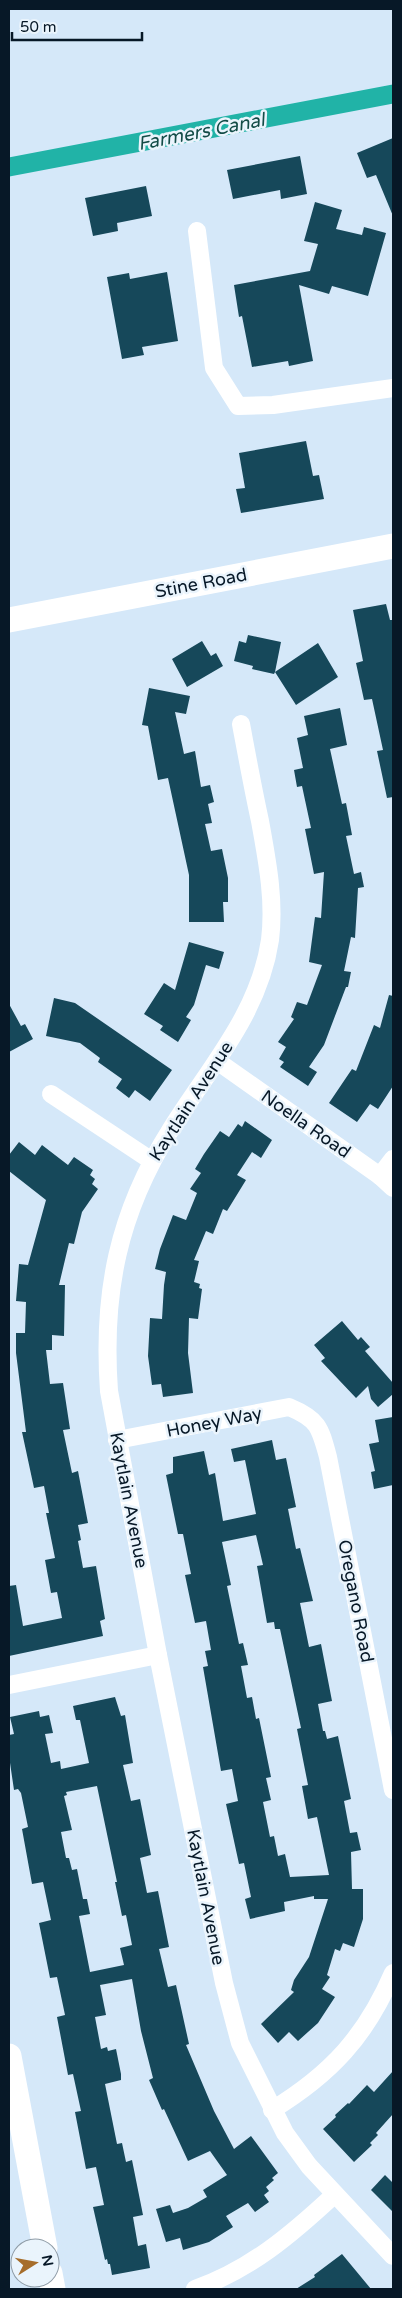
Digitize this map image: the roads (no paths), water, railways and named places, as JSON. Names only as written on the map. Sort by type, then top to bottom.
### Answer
[{"type":"main road","name":"Stine Road","points":[[9,620],[393,546]]},
{"type":"main road","points":[[10,2066],[43,2238]]},
{"type":"street","points":[[197,231],[214,368],[238,406],[273,406],[393,388]]},
{"type":"street","name":"Kaytlain Avenue","points":[[241,724],[270,874],[272,907],[270,940],[264,969],[242,1022],[171,1128],[136,1196],[122,1234],[114,1268],[108,1310],[106,1350],[109,1392],[158,1655],[230,2008],[240,2043],[285,2133],[309,2166],[393,2256]]},
{"type":"street","name":"Noella Road","points":[[217,1062],[387,1182]]},
{"type":"street","points":[[51,1094],[152,1162]]},
{"type":"street","points":[[387,1182],[393,1159]]},
{"type":"street","name":"Honey Way","points":[[117,1440],[289,1408],[309,1416]]},
{"type":"street","name":"Oregano Road","points":[[309,1416],[322,1433],[328,1457],[393,1790]]},
{"type":"street","points":[[9,1685],[158,1655]]},
{"type":"street","points":[[272,2110],[317,2080],[339,2060],[361,2034],[379,2005],[393,1973]]},
{"type":"street","points":[[195,2289],[244,2267],[274,2248],[334,2194]]},
{"type":"waterway","name":"Farmers Canal","points":[[9,167],[393,94]]}]
